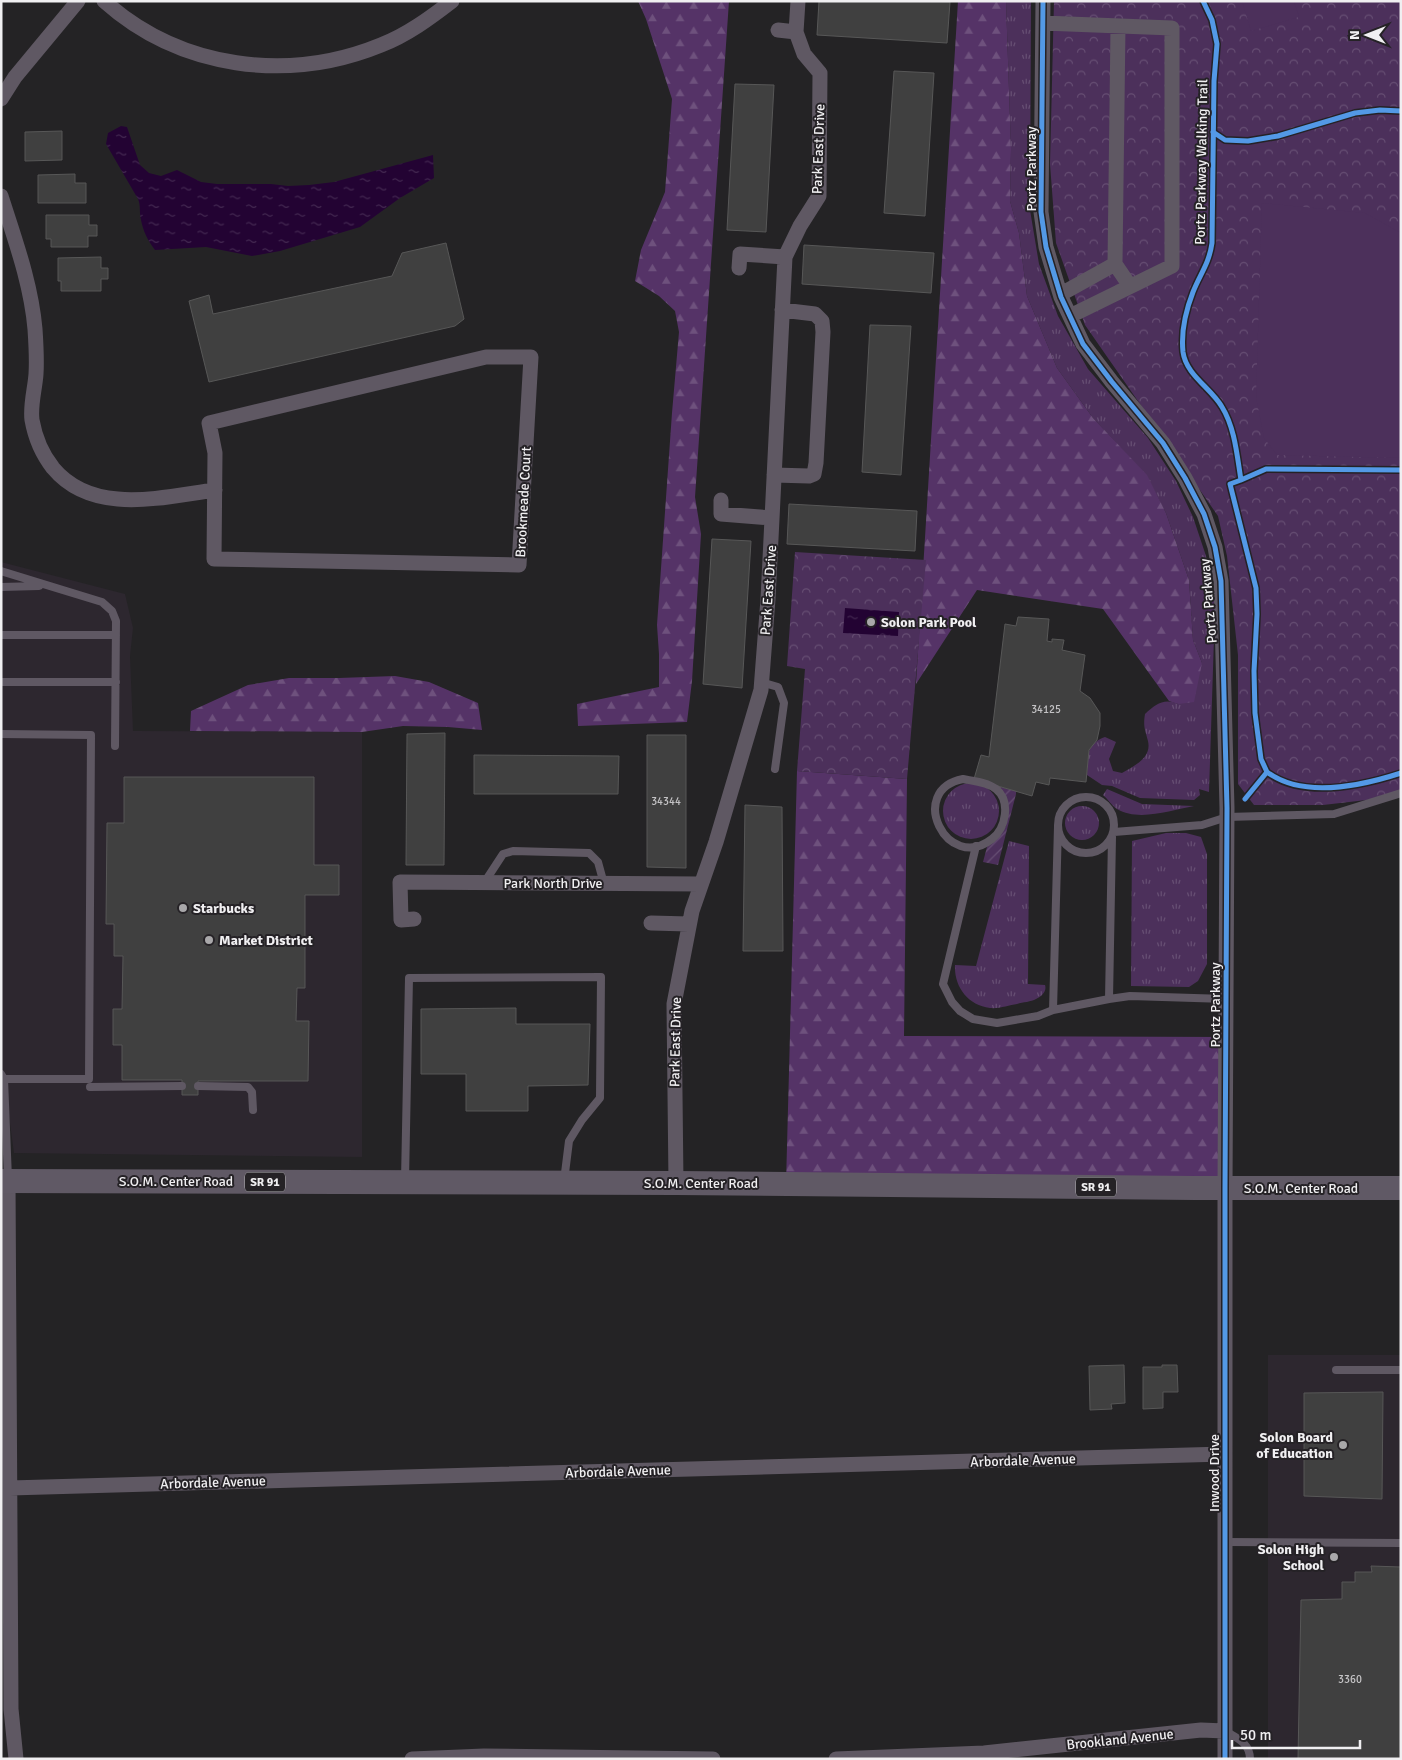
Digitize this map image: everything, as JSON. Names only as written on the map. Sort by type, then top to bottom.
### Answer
[{"type":"main road","name":"S.O.M. Center Road","points":[[5,1181],[1401,1188]]},
{"type":"street","points":[[1,99],[15,77],[78,1]]},
{"type":"street","points":[[104,1],[127,20],[143,30],[189,51],[240,64],[292,66],[322,63],[383,45],[410,31],[452,1]]},
{"type":"street","name":"Park East Drive","points":[[676,1183],[674,1004],[692,911],[729,799],[761,690],[768,599],[786,257],[800,226],[819,196],[820,73],[804,54],[796,32],[798,1]]},
{"type":"street","name":"Portz Parkway","points":[[1043,1],[1041,212],[1046,247],[1061,294],[1083,344],[1163,443],[1185,478],[1204,514],[1212,538],[1221,581],[1227,817],[1225,1188]]},
{"type":"street","points":[[1043,23],[1172,28],[1172,266],[1070,316]]},
{"type":"street","points":[[1118,26],[1115,264],[1130,286]]},
{"type":"street","points":[[778,30],[796,32]]},
{"type":"street","points":[[1,196],[30,294],[35,327],[36,358],[32,419],[41,449],[50,464],[65,480],[74,486],[110,499],[138,500],[215,490]]},
{"type":"street","points":[[739,268],[740,254],[786,257]]},
{"type":"street","points":[[1061,294],[1115,264]]},
{"type":"street","points":[[774,475],[809,476],[814,474],[823,332],[822,321],[815,314],[782,310]]},
{"type":"street","name":"Brookmeade Court","points":[[486,357],[531,357],[519,565],[214,559],[215,490],[215,453],[209,423],[486,357]]},
{"type":"street","points":[[721,500],[721,514],[772,518]]},
{"type":"street","name":"Park North Drive","points":[[414,919],[401,920],[400,882],[701,884]]},
{"type":"street","points":[[651,923],[689,924]]},
{"type":"street","points":[[5,1181],[10,1488],[11,1709],[16,1759]]},
{"type":"street","name":"Inwood Drive","points":[[1224,1759],[1225,1188]]},
{"type":"street","name":"Arbordale Avenue","points":[[10,1488],[1225,1454]]},
{"type":"street","name":"Brookland Avenue","points":[[836,1759],[926,1757],[984,1753],[1201,1730],[1225,1731]]},
{"type":"street","points":[[412,1759],[484,1756],[714,1759]]},
{"type":"lane","points":[[1,571],[44,586],[102,602],[112,611],[116,621],[116,746]]},
{"type":"lane","points":[[1,587],[44,586]]},
{"type":"lane","points":[[1,635],[116,635]]},
{"type":"lane","points":[[1,682],[116,682]]},
{"type":"lane","points":[[761,682],[778,687],[784,702],[775,769]]},
{"type":"lane","points":[[1,734],[90,735],[89,1079],[3,1076],[5,1181]]},
{"type":"lane","points":[[963,779],[987,784],[996,788],[1002,797],[1005,814],[1000,830],[993,839],[976,846],[960,845],[949,840],[941,832],[936,821],[935,809],[938,797],[944,787],[954,781],[963,779]]},
{"type":"lane","points":[[1113,835],[1202,826],[1227,817],[1334,814],[1401,794]]},
{"type":"lane","points":[[1053,1010],[1058,826],[1060,815],[1065,806],[1074,799],[1084,796],[1095,797],[1105,802],[1112,811],[1115,821],[1108,999]]},
{"type":"lane","points":[[1058,826],[1061,838],[1069,848],[1081,853],[1093,853],[1105,847],[1113,835]]},
{"type":"lane","points":[[976,846],[943,984],[952,1002],[960,1011],[973,1019],[997,1023],[1038,1016],[1053,1010],[1130,996],[1226,999]]},
{"type":"lane","points":[[484,883],[503,854],[513,851],[589,853],[598,862],[604,884]]},
{"type":"lane","points":[[405,1182],[409,978],[601,977],[600,1098],[582,1120],[569,1141],[564,1183]]},
{"type":"lane","points":[[90,1087],[182,1086]]},
{"type":"lane","points":[[198,1086],[248,1087],[252,1092],[253,1110]]},
{"type":"lane","points":[[1336,1370],[1401,1370]]},
{"type":"lane","points":[[1225,1542],[1401,1543]]},
{"type":"lane","points":[[1225,1731],[1243,1742],[1250,1752],[1250,1759]]},
{"type":"shaded area","points":[[1,562],[125,594],[133,628],[130,656],[133,731],[362,732],[362,1157],[14,1153],[4,1079],[1,1074]]},
{"type":"shaded area","name":"Solon High School","points":[[1268,1355],[1401,1355],[1401,1759],[1268,1759]]},
{"type":"green space","points":[[638,1],[729,1],[695,497],[701,534],[692,681],[687,722],[578,726],[577,704],[659,687],[657,625],[679,332],[675,311],[659,296],[635,281],[641,250],[665,192],[672,99],[646,19]]},
{"type":"green space","points":[[958,1],[1006,1],[1011,149],[1010,201],[1019,233],[1027,296],[1057,368],[1093,418],[1147,475],[1166,513],[1189,580],[1193,640],[1202,663],[1194,702],[1178,704],[1169,701],[1103,609],[977,590],[916,684]]},
{"type":"green space","points":[[1006,1],[1031,1],[1030,210],[1039,264],[1058,316],[1088,369],[1148,438],[1176,481],[1193,517],[1206,556],[1215,607],[1209,792],[1199,789],[1200,795],[1194,800],[1140,798],[1112,786],[1102,785],[1087,775],[1089,752],[1094,744],[1105,737],[1116,742],[1109,759],[1113,771],[1122,773],[1141,761],[1149,747],[1144,725],[1145,714],[1160,703],[1173,702],[1178,704],[1202,663],[1193,640],[1189,580],[1166,513],[1146,475],[1093,418],[1057,368],[1027,296],[1019,233],[1010,201],[1011,149]]},
{"type":"green space","points":[[1054,1],[1401,1],[1401,796],[1323,805],[1254,805],[1238,784],[1238,655],[1227,556],[1218,516],[1085,325],[1056,243],[1050,164]]},
{"type":"green space","points":[[1242,1],[1294,1],[1299,17],[1251,31]]},
{"type":"green space","points":[[1262,203],[1365,213],[1401,233],[1401,458],[1277,455],[1264,438],[1256,397]]},
{"type":"green space","points":[[795,552],[926,560],[907,779],[797,771],[805,669],[787,666]]},
{"type":"green space","points":[[395,676],[429,682],[478,703],[482,730],[403,726],[362,732],[190,731],[191,711],[248,685],[289,678]]},
{"type":"green space","points":[[797,771],[907,779],[904,1036],[1226,1037],[1225,1188],[786,1184]]},
{"type":"green space","points":[[971,783],[982,785],[991,791],[997,800],[999,811],[997,822],[991,831],[982,837],[971,839],[960,837],[951,831],[945,822],[943,811],[945,800],[951,791],[960,785]]},
{"type":"green space","points":[[997,786],[1016,791],[998,865],[983,862],[987,847],[1006,826]]},
{"type":"green space","points":[[1107,789],[1142,804],[1194,806],[1155,814],[1135,815],[1115,808],[1103,795]]},
{"type":"green space","points":[[1082,806],[1089,807],[1094,811],[1098,816],[1098,830],[1094,835],[1089,839],[1082,840],[1075,839],[1070,835],[1066,830],[1065,823],[1066,816],[1070,811],[1075,807]]},
{"type":"green space","points":[[1166,833],[1186,833],[1201,837],[1207,854],[1207,964],[1198,981],[1189,987],[1131,986],[1132,841]]},
{"type":"green space","points":[[1009,841],[1029,846],[1028,984],[1045,985],[1045,989],[1044,993],[1032,1001],[990,1008],[975,1003],[964,994],[957,981],[955,965],[976,966]]},
{"type":"water","points":[[121,126],[127,127],[140,165],[149,173],[161,176],[177,170],[201,182],[217,184],[309,185],[334,182],[433,155],[434,178],[400,198],[360,227],[280,251],[252,256],[206,247],[155,250],[143,228],[138,199],[106,144],[108,133]]},
{"type":"water","name":"Solon Park Pool","points":[[845,608],[899,612],[898,636],[843,633]]},
{"type":"building","points":[[819,1],[950,2],[947,43],[817,35]]},
{"type":"building","points":[[894,71],[934,73],[925,216],[884,213]]},
{"type":"building","points":[[735,84],[774,85],[766,232],[727,230]]},
{"type":"building","points":[[62,131],[62,160],[25,161],[25,132]]},
{"type":"building","points":[[75,174],[75,183],[86,183],[86,203],[38,203],[38,175]]},
{"type":"building","points":[[46,215],[89,215],[89,225],[97,225],[97,236],[88,236],[88,247],[51,247],[51,239],[46,239]]},
{"type":"building","points":[[446,243],[464,319],[455,326],[209,382],[189,301],[209,295],[213,314],[392,276],[402,253]]},
{"type":"building","points":[[804,245],[934,253],[931,293],[802,284]]},
{"type":"building","points":[[101,257],[101,268],[108,268],[108,279],[101,279],[101,291],[61,291],[61,281],[58,281],[58,258]]},
{"type":"building","points":[[870,325],[911,326],[901,475],[862,472]]},
{"type":"building","points":[[789,504],[917,511],[915,551],[787,544]]},
{"type":"building","points":[[712,539],[751,541],[742,688],[703,684]]},
{"type":"building","points":[[1018,617],[1049,619],[1047,641],[1052,642],[1052,639],[1064,640],[1062,650],[1085,655],[1080,691],[1090,698],[1100,713],[1097,740],[1089,750],[1086,782],[1050,778],[1049,785],[1036,782],[1032,796],[974,779],[981,755],[989,757],[1005,624],[1016,626]]},
{"type":"building","points":[[445,733],[444,865],[406,865],[407,734]]},
{"type":"building","points":[[647,735],[686,735],[686,868],[647,867]]},
{"type":"building","points":[[474,755],[619,756],[618,794],[474,794]]},
{"type":"building","name":"Market District","points":[[124,777],[314,777],[314,865],[339,865],[339,895],[305,895],[305,988],[297,988],[296,1021],[309,1021],[308,1081],[198,1081],[198,1095],[182,1095],[182,1080],[122,1080],[122,1045],[113,1045],[113,1009],[122,1009],[123,956],[114,956],[114,924],[106,924],[107,823],[124,823]]},
{"type":"building","points":[[745,805],[782,807],[783,951],[743,951]]},
{"type":"building","points":[[516,1008],[516,1024],[590,1024],[588,1085],[528,1086],[528,1111],[466,1111],[466,1074],[421,1074],[421,1009]]},
{"type":"building","points":[[1124,1365],[1125,1403],[1111,1404],[1112,1409],[1090,1410],[1089,1366]]},
{"type":"building","points":[[1162,1365],[1177,1365],[1178,1392],[1163,1392],[1163,1408],[1143,1409],[1143,1367],[1162,1367]]},
{"type":"building","name":"Solon Board of Education","points":[[1383,1392],[1382,1499],[1304,1496],[1304,1393]]},
{"type":"building","points":[[1371,1566],[1401,1567],[1401,1759],[1298,1759],[1301,1600],[1342,1599],[1342,1582],[1355,1582],[1355,1572],[1372,1572]]},
{"type":"cycle path","points":[[1043,1],[1041,212],[1046,247],[1061,297],[1083,344],[1163,443],[1185,478],[1204,514],[1215,547],[1221,581],[1227,808],[1225,1759]]},
{"type":"cycle path","name":"Portz Parkway Walking Trail","points":[[1203,1],[1212,20],[1217,44],[1214,81],[1212,243],[1207,263],[1188,306],[1183,329],[1183,352],[1189,368],[1222,407],[1233,433],[1241,480],[1230,484],[1256,588],[1255,713],[1261,759],[1267,772],[1245,799]]},
{"type":"cycle path","name":"Portz Parkway Walking Trail","points":[[1213,132],[1225,140],[1248,141],[1278,136],[1355,113],[1380,110],[1401,111]]},
{"type":"cycle path","points":[[1241,480],[1266,469],[1401,470]]},
{"type":"cycle path","points":[[1267,772],[1281,780],[1315,788],[1351,786],[1401,773]]},
{"type":"place","name":"Solon Park Pool","points":[[871,622]]},
{"type":"place","name":"Starbucks","points":[[183,908]]},
{"type":"place","name":"Market District","points":[[209,940]]},
{"type":"place","name":"Solon Board of Education","points":[[1343,1445]]},
{"type":"place","name":"Solon High School","points":[[1334,1557]]}]
